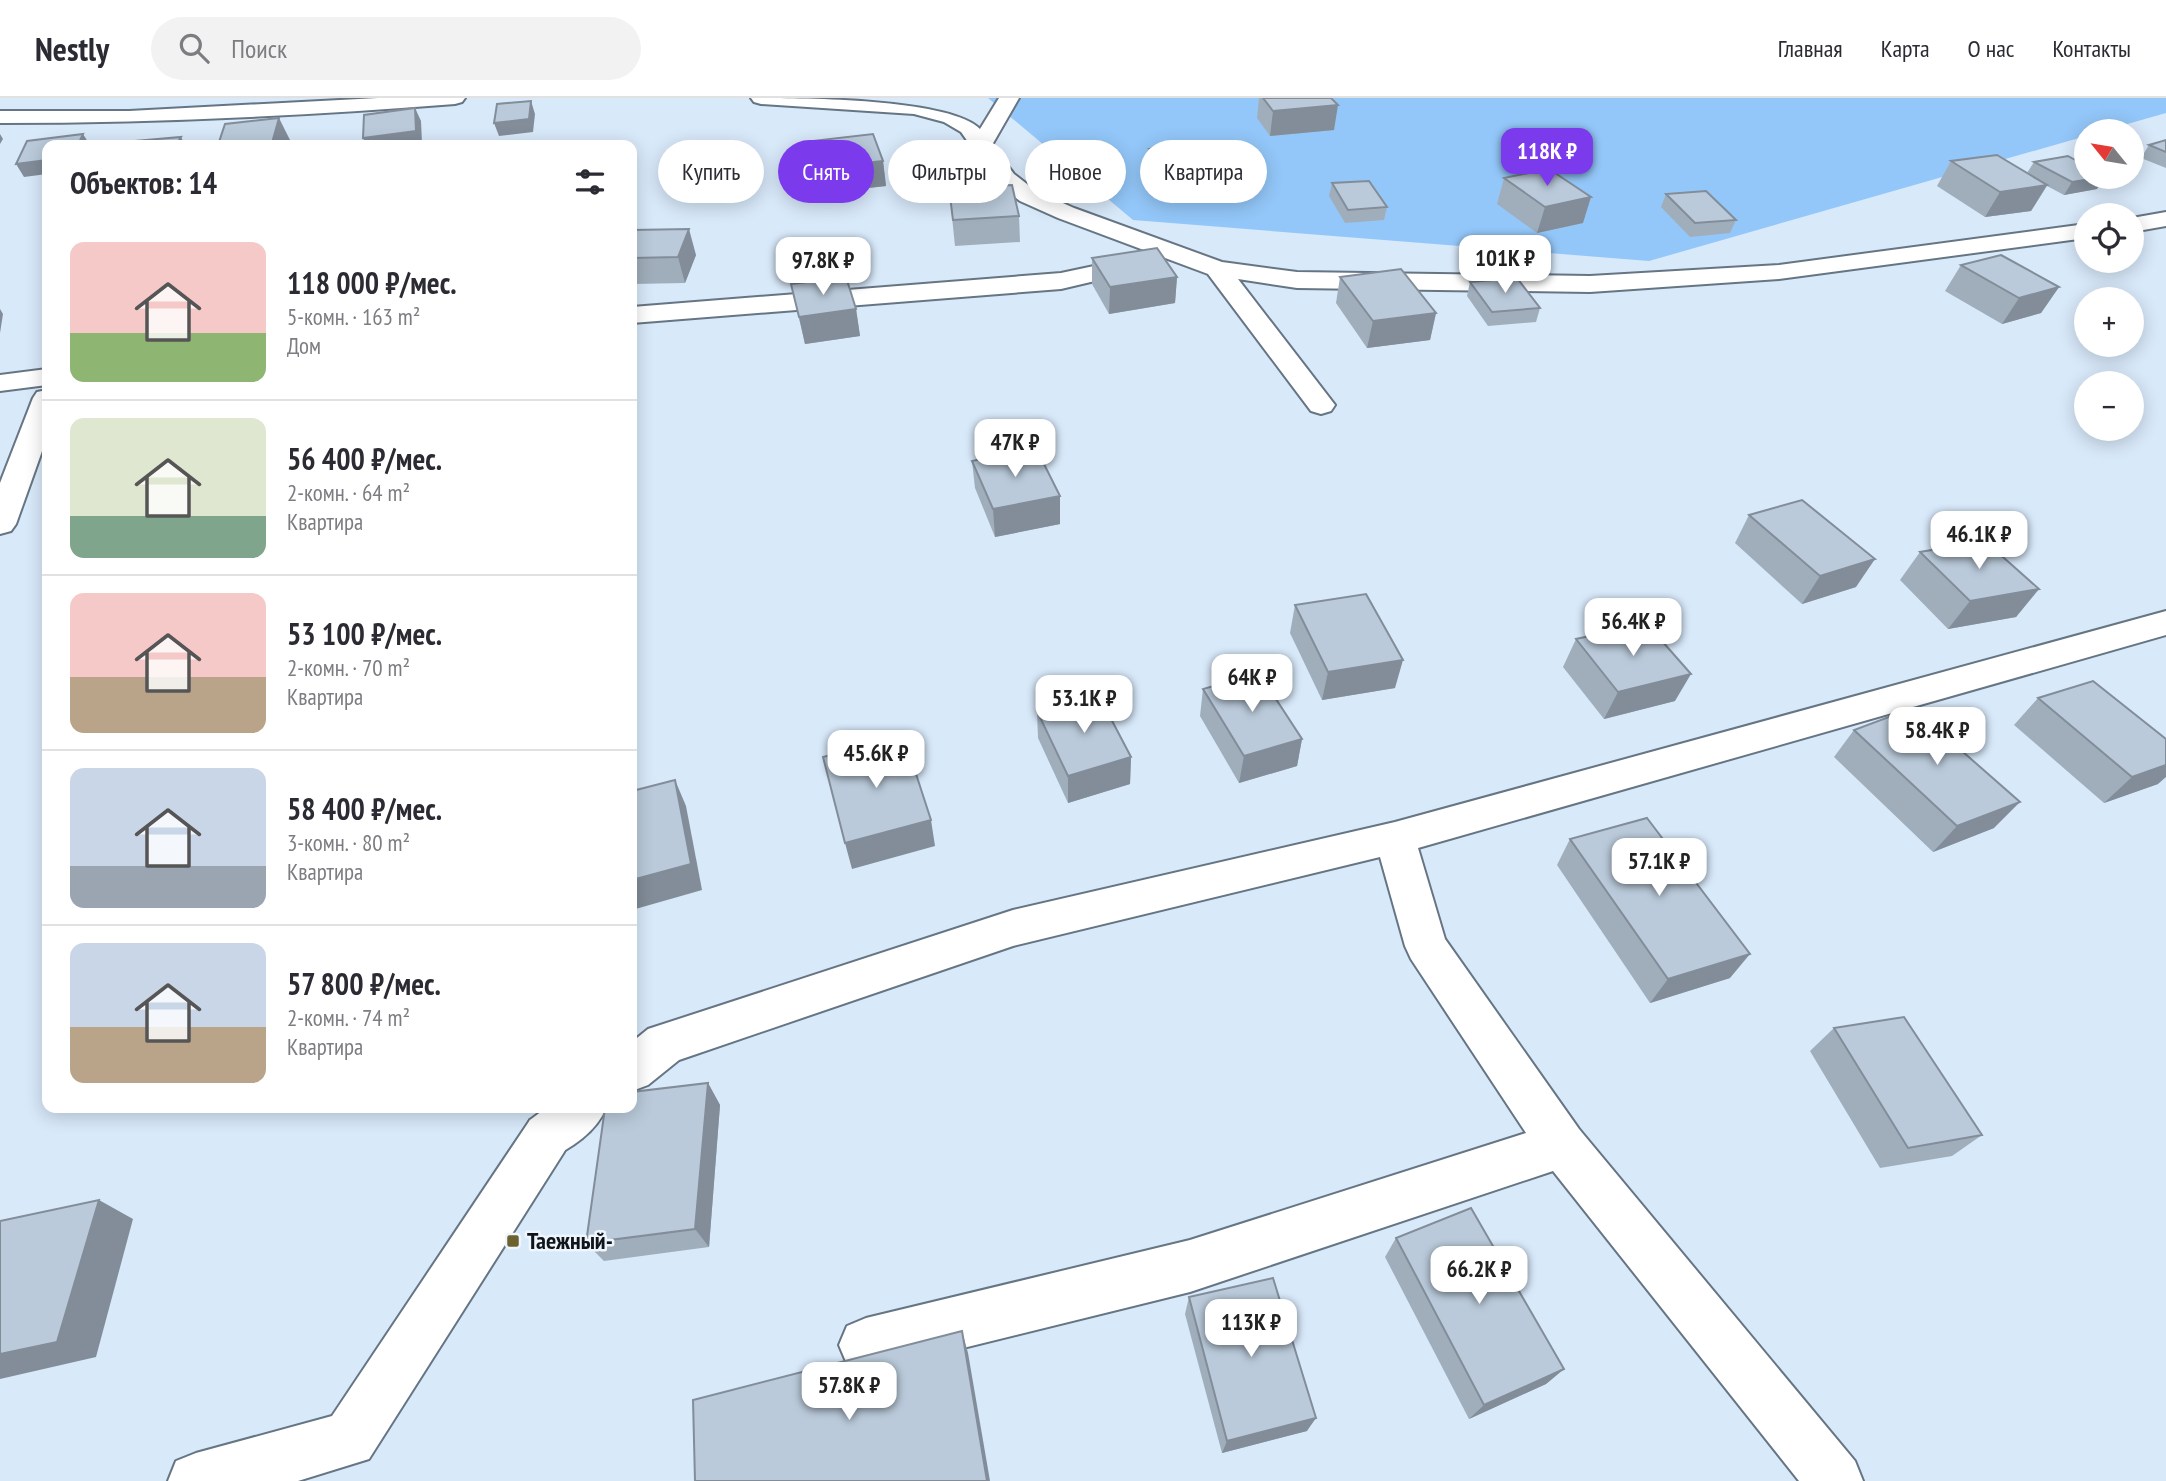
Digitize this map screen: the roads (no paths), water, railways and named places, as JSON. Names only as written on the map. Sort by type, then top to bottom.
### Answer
[{"type":"street","points":[[0,117],[129,117],[317,109],[456,98]]},
{"type":"street","points":[[761,98],[915,108],[951,118],[968,128],[976,140]]},
{"type":"street","points":[[984,140],[1009,98]]},
{"type":"street","points":[[1011,183],[1028,196],[1088,222],[1217,269],[1297,280],[1590,285],[1779,272],[2074,233]]},
{"type":"street","points":[[2144,223],[2166,219]]},
{"type":"street","points":[[1061,281],[1093,250],[1088,222]]},
{"type":"street","points":[[637,315],[1061,281],[1178,255]]},
{"type":"street","points":[[1217,269],[1321,405]]},
{"type":"street","points":[[0,383],[42,378]]},
{"type":"street","points":[[0,523],[42,411]]},
{"type":"street","points":[[637,1065],[664,1044],[1013,928],[1395,838],[2166,623]]},
{"type":"street","points":[[1395,838],[1426,946],[1562,1145],[1835,1481]]},
{"type":"street","points":[[196,1481],[349,1439],[565,1122]]},
{"type":"street","points":[[866,1345],[1191,1266],[1562,1145]]},
{"type":"place","name":"Таежный-","points":[[513,1241]]}]
